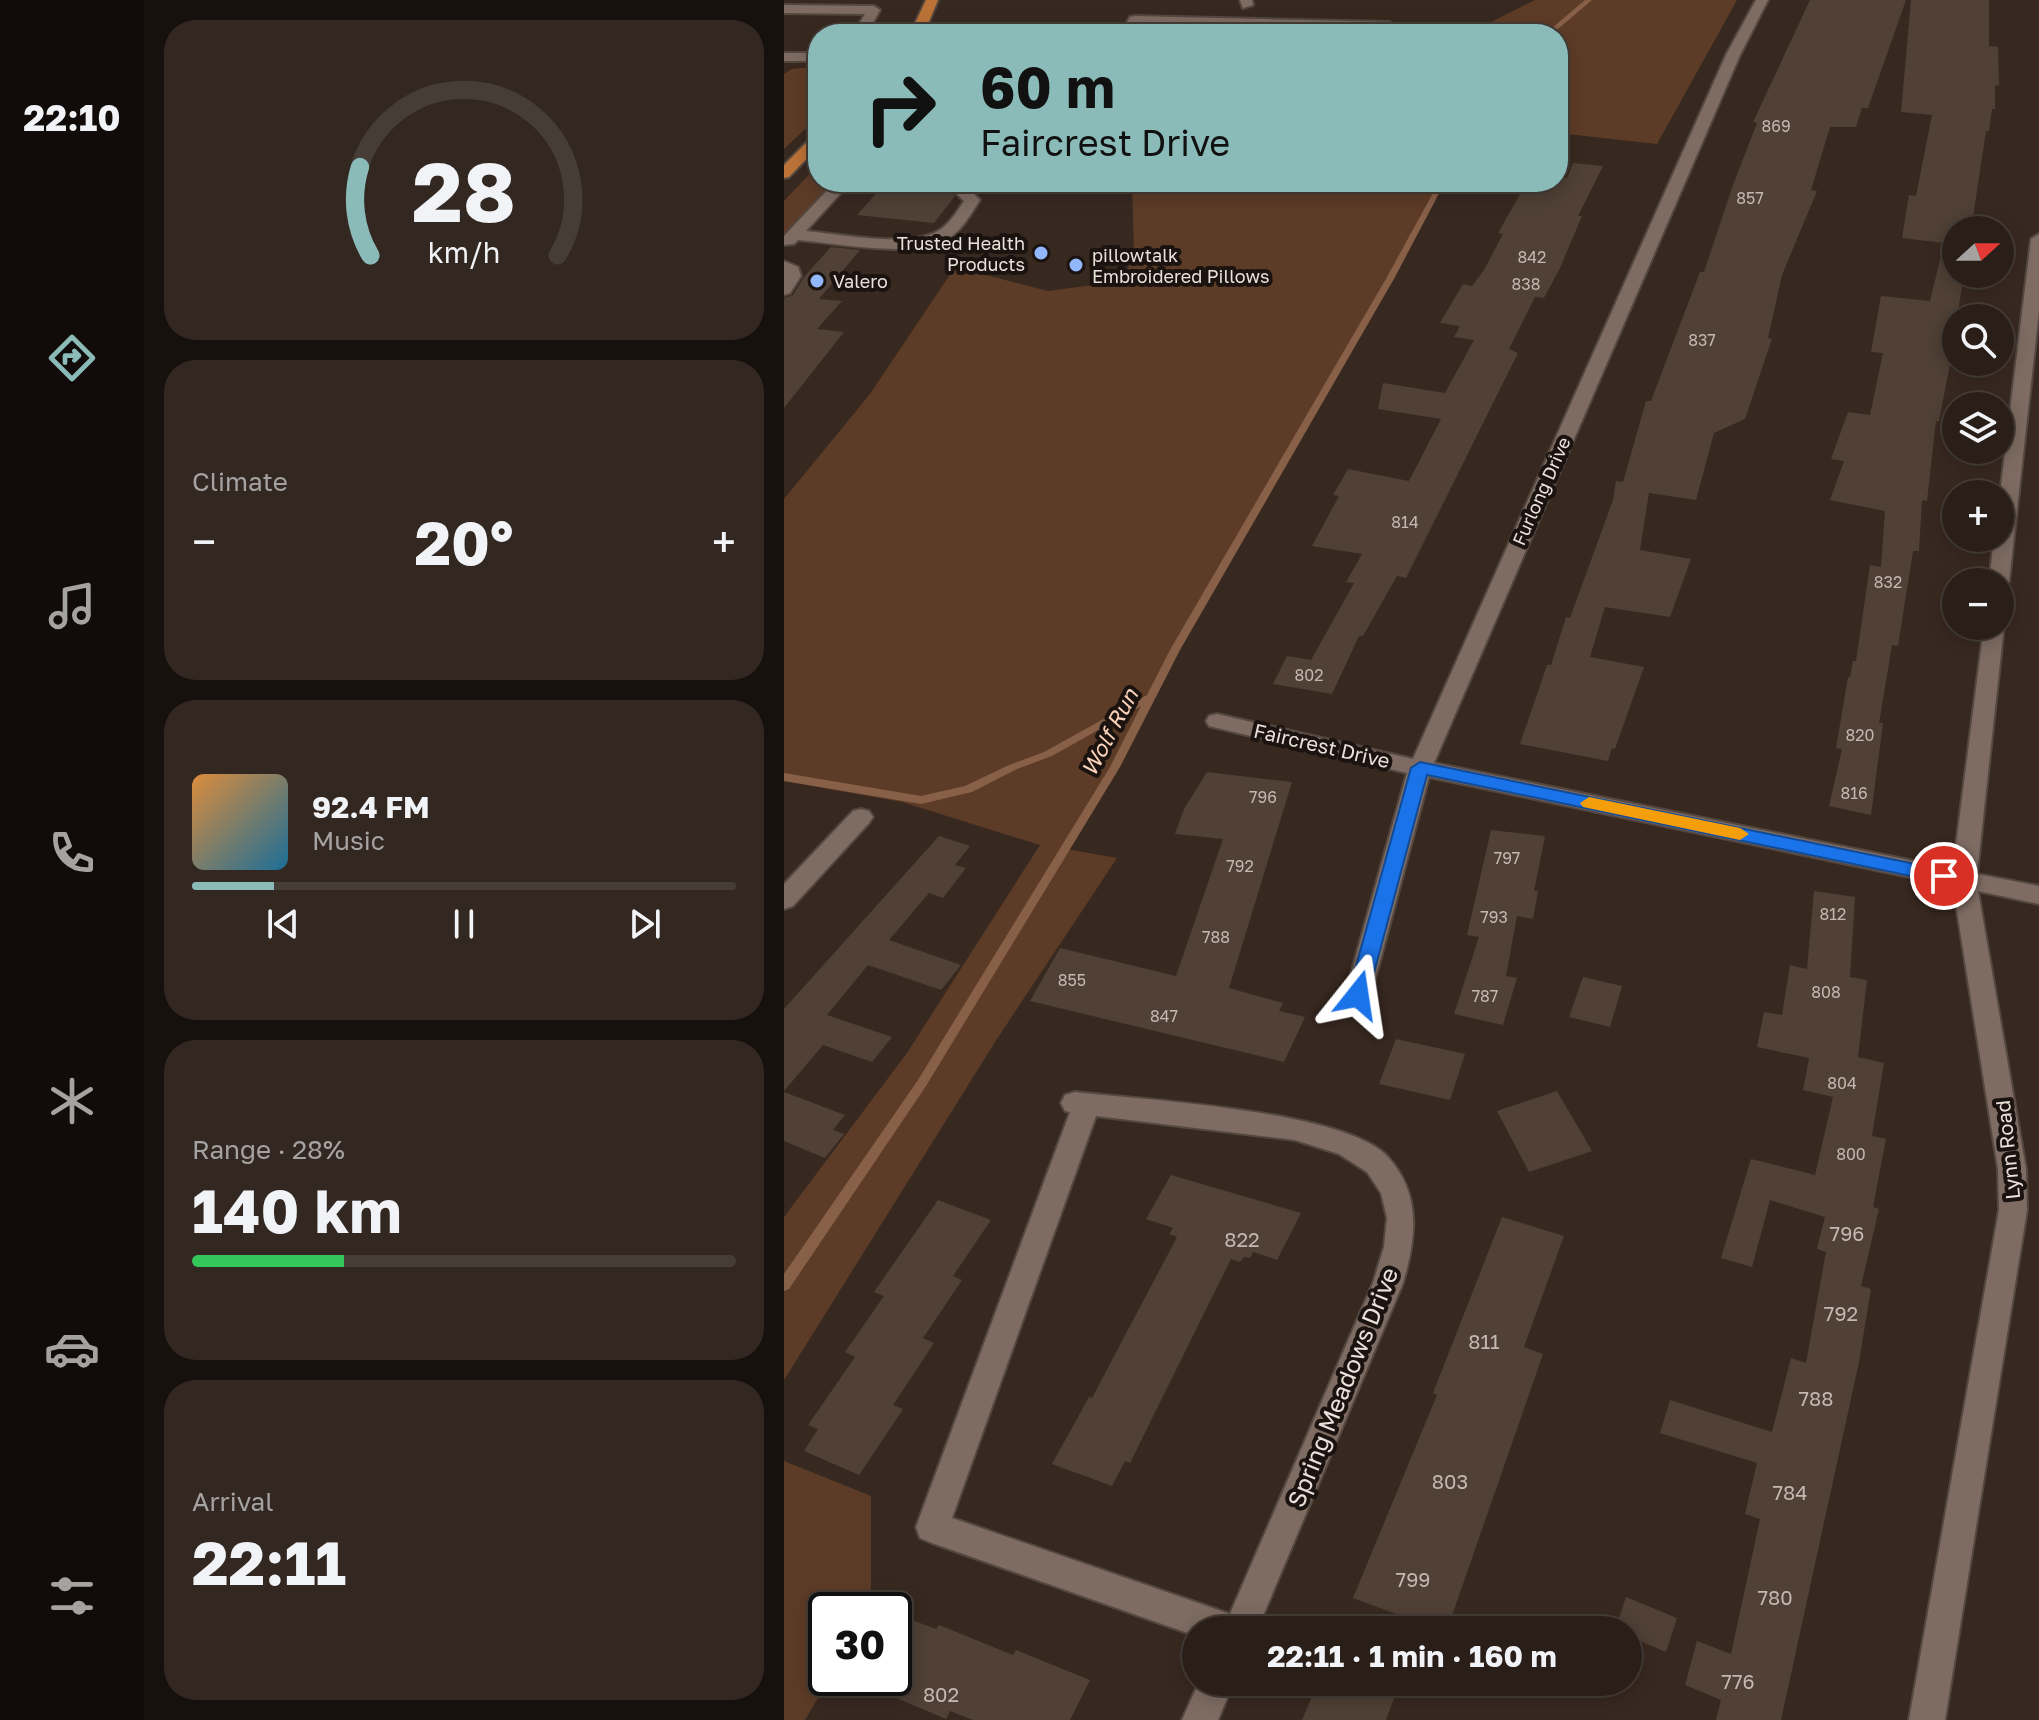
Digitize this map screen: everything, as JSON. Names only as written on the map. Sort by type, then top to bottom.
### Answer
[{"type":"main road","points":[[921,24],[932,0]]},
{"type":"main road","points":[[784,174],[808,149]]},
{"type":"street","name":"Furlong Drive","points":[[1358,995],[1420,768],[1733,55],[1762,0]]},
{"type":"street","points":[[784,9],[874,10],[866,24]]},
{"type":"street","points":[[1133,24],[1135,20],[1254,24]]},
{"type":"street","points":[[784,57],[808,57]]},
{"type":"street","points":[[789,240],[834,192]]},
{"type":"street","points":[[789,240],[917,242],[939,237],[959,222],[972,200],[964,192]]},
{"type":"street","points":[[2001,568],[2039,239]]},
{"type":"street","points":[[784,266],[792,270],[793,276],[784,290]]},
{"type":"street","name":"Lynn Road","points":[[1927,1720],[2013,1210],[2007,1139],[1964,880],[1992,640]]},
{"type":"street","name":"Faircrest Drive","points":[[1217,721],[1420,768],[2039,895]]},
{"type":"street","points":[[784,900],[861,817]]},
{"type":"street","name":"Spring Meadows Drive","points":[[1187,1616],[932,1527],[1081,1104],[1295,1129],[1348,1145],[1377,1164],[1394,1190],[1401,1218],[1399,1247],[1388,1283],[1246,1616]]},
{"type":"street","points":[[1200,1720],[1211,1696]]},
{"type":"shaded area","points":[[1535,0],[1737,0],[1657,144],[1568,134],[1568,24],[1489,23]]},
{"type":"shaded area","points":[[808,67],[808,126],[784,149],[784,74],[792,69]]},
{"type":"shaded area","points":[[808,176],[808,192],[825,192],[784,235],[784,201]]},
{"type":"shaded area","points":[[1132,192],[1436,192],[1066,849],[1117,858],[995,1042],[784,1380],[784,1217],[907,1053],[1040,845],[902,802],[784,781],[784,499],[870,394],[955,267],[1048,291],[1124,281],[1134,250]]},
{"type":"shaded area","points":[[784,1461],[871,1496],[871,1592],[808,1592],[808,1696],[819,1696],[805,1720],[784,1720]]},
{"type":"building","points":[[1810,0],[1906,0],[1868,108],[1862,108],[1856,127],[1830,127],[1811,190],[1817,191],[1782,275],[1768,338],[1772,339],[1745,419],[1714,433],[1696,500],[1649,493],[1640,550],[1691,559],[1670,617],[1605,607],[1590,657],[1644,667],[1615,749],[1612,748],[1608,761],[1520,744],[1566,617],[1570,618],[1613,500],[1616,481],[1623,482],[1646,401],[1651,401],[1700,272],[1704,272],[1757,123],[1753,122]]},
{"type":"building","points":[[1911,0],[1989,0],[1989,46],[1998,47],[1999,86],[1995,85],[1995,109],[1992,109],[1989,131],[1986,131],[1973,216],[1942,216],[1942,243],[1902,238],[1909,195],[1916,196],[1932,115],[1901,112]]},
{"type":"building","points":[[1573,163],[1603,166],[1578,216],[1582,216],[1560,268],[1544,298],[1535,297],[1509,349],[1518,353],[1406,578],[1397,576],[1363,636],[1359,636],[1332,694],[1273,684],[1287,656],[1311,660],[1354,583],[1346,582],[1362,554],[1312,546],[1339,496],[1333,495],[1348,469],[1409,481],[1441,419],[1378,409],[1383,383],[1445,393],[1474,340],[1454,337],[1460,326],[1440,323],[1463,284],[1472,286],[1484,270],[1503,234],[1498,233],[1521,192],[1568,192],[1568,176]]},
{"type":"building","points":[[878,192],[951,192],[955,196],[934,223],[857,215]]},
{"type":"building","points":[[831,247],[860,250],[819,299],[842,301],[817,329],[844,332],[784,408],[784,298],[793,295],[804,277]]},
{"type":"building","points":[[1942,251],[1942,288],[1962,288],[1959,304],[1942,304],[1942,376],[1948,376],[1945,392],[1942,392],[1939,421],[1936,421],[1927,501],[1922,500],[1919,551],[1913,551],[1898,646],[1892,645],[1879,723],[1883,723],[1871,815],[1829,806],[1842,749],[1836,748],[1848,677],[1853,661],[1856,661],[1870,565],[1881,567],[1885,511],[1830,500],[1844,461],[1831,459],[1848,412],[1870,415],[1883,353],[1871,352],[1881,296],[1930,301]]},
{"type":"building","points":[[1207,772],[1292,782],[1229,988],[1283,1003],[1279,1011],[1305,1017],[1284,1062],[1030,1001],[1060,948],[1176,976],[1223,839],[1175,834],[1184,809]]},
{"type":"building","points":[[1491,830],[1545,836],[1534,891],[1538,891],[1533,919],[1517,916],[1506,976],[1517,978],[1503,1025],[1454,1014],[1479,937],[1467,935]]},
{"type":"building","points":[[939,836],[970,846],[955,865],[966,868],[943,898],[929,893],[889,940],[961,965],[941,990],[868,965],[827,1015],[892,1037],[872,1062],[823,1045],[784,1091],[784,1009]]},
{"type":"building","points":[[1814,891],[1855,897],[1850,977],[1867,980],[1858,1057],[1884,1063],[1872,1136],[1886,1139],[1873,1207],[1879,1209],[1861,1286],[1871,1289],[1859,1362],[1781,1720],[1716,1720],[1721,1700],[1685,1685],[1697,1641],[1731,1654],[1760,1519],[1745,1514],[1757,1463],[1660,1433],[1670,1400],[1772,1432],[1791,1358],[1806,1363],[1826,1252],[1817,1249],[1825,1217],[1770,1200],[1752,1267],[1721,1258],[1751,1159],[1815,1175],[1833,1097],[1803,1090],[1809,1058],[1757,1047],[1764,1012],[1782,1015],[1790,965],[1807,969]]},
{"type":"building","points":[[1583,977],[1622,986],[1610,1027],[1569,1017]]},
{"type":"building","points":[[1396,1039],[1465,1054],[1450,1100],[1379,1084]]},
{"type":"building","points":[[1557,1091],[1592,1151],[1529,1172],[1497,1111]]},
{"type":"building","points":[[784,1092],[845,1115],[833,1130],[844,1134],[825,1158],[784,1141]]},
{"type":"building","points":[[1171,1175],[1301,1213],[1277,1260],[1253,1252],[1250,1258],[1244,1257],[1240,1262],[1231,1259],[1130,1463],[1125,1461],[1112,1486],[1052,1464],[1089,1397],[1092,1398],[1177,1237],[1169,1234],[1173,1228],[1146,1219]]},
{"type":"building","points":[[938,1200],[991,1220],[953,1276],[962,1280],[923,1338],[934,1343],[893,1405],[903,1409],[859,1475],[804,1451],[818,1429],[808,1425],[855,1357],[845,1352],[884,1296],[874,1292]]},
{"type":"building","points":[[1502,1217],[1564,1236],[1524,1347],[1543,1354],[1452,1616],[1401,1616],[1353,1598],[1437,1395],[1433,1393]]},
{"type":"building","points":[[1626,1597],[1677,1618],[1666,1652],[1642,1642],[1642,1616],[1620,1616]]},
{"type":"building","points":[[912,1620],[936,1629],[939,1625],[1013,1655],[1016,1650],[1090,1680],[1070,1720],[973,1720],[950,1711],[946,1719],[894,1697],[912,1696]]},
{"type":"building","points":[[1312,1696],[1395,1696],[1386,1720],[1302,1720]]},
{"type":"waterway","name":"Wolf Run","points":[[1560,24],[1589,0]]},
{"type":"waterway","name":"Wolf Run","points":[[784,1285],[922,1083],[1115,767],[1175,650],[1391,277],[1437,192]]},
{"type":"waterway","points":[[784,777],[921,800],[968,789],[1048,754],[1150,697]]},
{"type":"slow traffic","points":[[1589,803],[1740,834]]},
{"type":"place","name":"Trusted Health Products","points":[[1041,253]]},
{"type":"place","name":"pillowtalk Embroidered Pillows","points":[[1076,265]]},
{"type":"place","name":"Valero","points":[[817,281]]},
{"type":"route","points":[[1358,995],[1420,768],[1944,876]]}]
